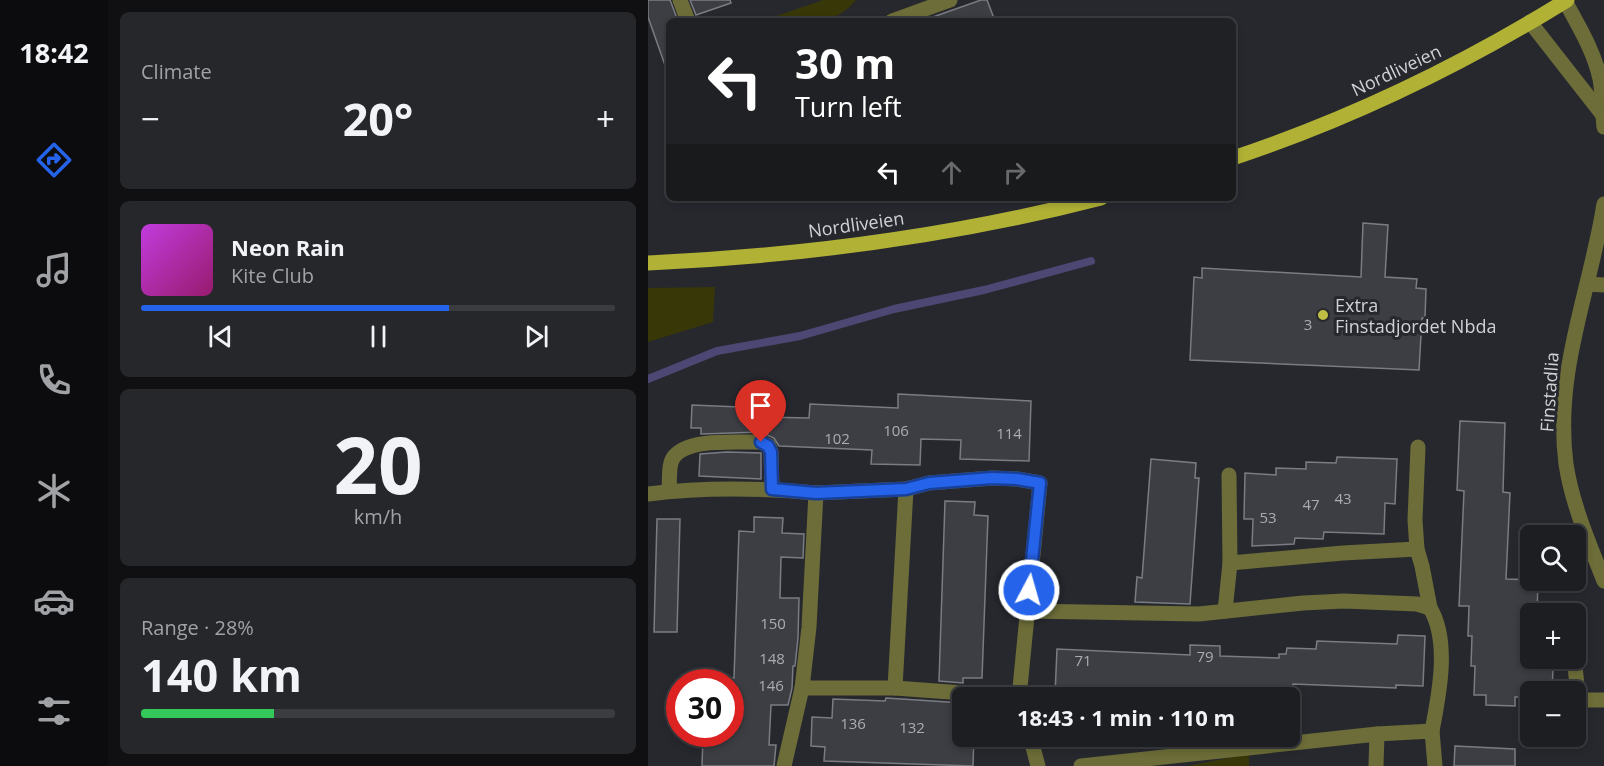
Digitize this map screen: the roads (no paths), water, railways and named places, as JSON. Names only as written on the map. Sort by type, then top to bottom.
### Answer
[{"type":"main road","name":"Nordliveien","points":[[1236,157],[1303,133],[1392,94],[1449,67],[1566,1]]},
{"type":"main road","name":"Nordliveien","points":[[648,263],[737,258],[844,247],[972,226],[1087,201]]},
{"type":"street","points":[[680,0],[687,18]]},
{"type":"street","points":[[900,18],[950,0]]},
{"type":"street","points":[[1566,1],[1596,64],[1603,120]]},
{"type":"street","points":[[1530,22],[1603,120]]},
{"type":"street","name":"Finstadlia","points":[[1604,204],[1597,247],[1575,327],[1568,363],[1563,417],[1566,464],[1576,505],[1604,580]]},
{"type":"street","points":[[1587,284],[1604,285]]},
{"type":"street","points":[[669,491],[672,460],[679,452],[693,444],[761,442],[768,446],[771,452],[772,489]]},
{"type":"street","points":[[1419,447],[1417,549],[1430,608],[1436,619],[1442,678],[1432,730],[1435,766]]},
{"type":"street","points":[[1225,611],[1230,563],[1229,475]]},
{"type":"street","points":[[648,494],[669,491],[772,489],[816,493],[906,489],[929,483],[992,478],[1040,483],[1020,687]]},
{"type":"street","points":[[895,688],[906,489]]},
{"type":"street","points":[[784,766],[802,688],[809,627],[816,493]]},
{"type":"street","points":[[1230,563],[1343,552],[1417,549]]},
{"type":"street","points":[[1027,611],[1199,614],[1344,601],[1417,604],[1430,608]]},
{"type":"street","points":[[1575,669],[1578,694],[1583,700],[1604,700]]},
{"type":"street","points":[[802,688],[895,688],[952,692]]},
{"type":"street","points":[[1081,766],[1432,730]]},
{"type":"street","points":[[1376,766],[1377,734]]},
{"type":"street","points":[[1033,747],[1038,766]]},
{"type":"waterway","points":[[648,379],[717,351],[800,336],[894,309],[984,290],[1091,261]]},
{"type":"place","name":"Extra Finstadjordet Nbda","points":[[1323,315]]}]
